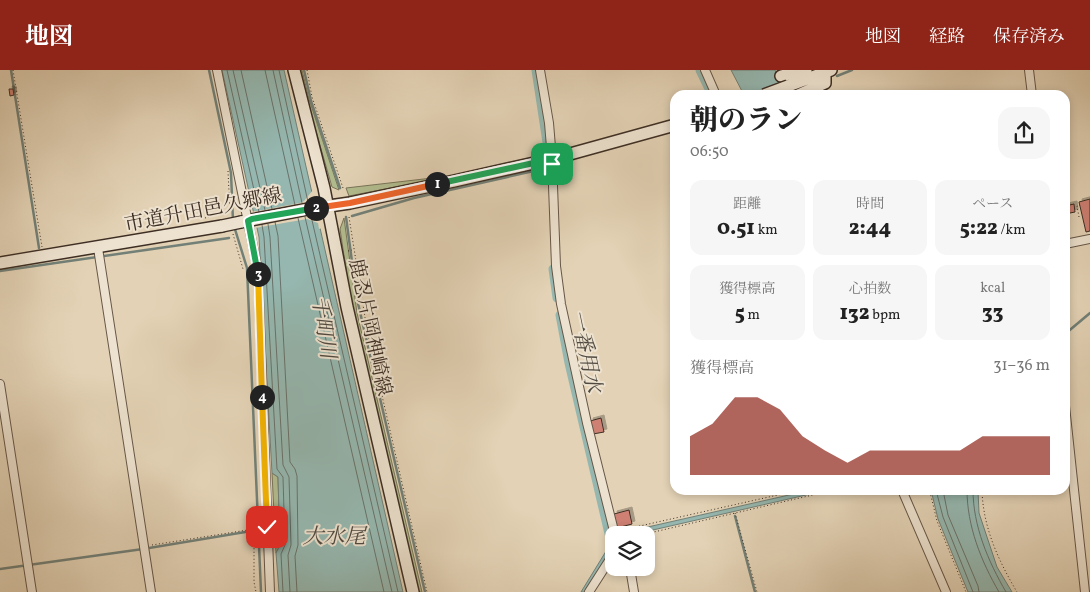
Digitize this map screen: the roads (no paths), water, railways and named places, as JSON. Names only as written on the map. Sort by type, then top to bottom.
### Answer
[{"type":"street","points":[[217,70],[258,271],[270,592]]},
{"type":"street","name":"鹿忍片岡神崎線","points":[[294,70],[323,207],[413,592]]},
{"type":"street","points":[[540,70],[552,159],[556,266],[561,304],[587,424],[613,526]]},
{"type":"street","points":[[705,70],[714,90]]},
{"type":"street","points":[[781,76],[806,70]]},
{"type":"street","points":[[1029,70],[1031,90]]},
{"type":"street","points":[[777,90],[824,71],[825,83],[809,90]]},
{"type":"street","name":"市道升田邑久郷線","points":[[0,264],[43,257],[99,254],[222,226],[350,203],[552,159],[670,126]]},
{"type":"street","points":[[1070,243],[1090,239]]},
{"type":"street","points":[[99,254],[151,592]]},
{"type":"street","points":[[0,384],[32,592]]},
{"type":"street","points":[[1070,452],[1085,592]]},
{"type":"street","points":[[904,495],[946,592]]},
{"type":"street","points":[[589,592],[605,566]]},
{"type":"street","points":[[631,576],[634,592]]},
{"type":"water","name":"大水尾","points":[[222,70],[284,70],[403,592],[279,592],[276,553],[280,545],[278,477],[272,473],[259,237]]},
{"type":"water","points":[[731,70],[775,70],[785,90],[741,90]]},
{"type":"water","points":[[789,495],[806,495],[655,530],[655,526],[652,526]]},
{"type":"water","points":[[932,495],[978,495],[979,513],[997,567],[1012,592],[968,592],[938,519]]},
{"type":"water","points":[[605,553],[605,562],[586,592],[581,592]]},
{"type":"waterway","points":[[11,70],[39,248]]},
{"type":"waterway","points":[[209,70],[231,173],[233,221]]},
{"type":"waterway","points":[[304,70],[311,101],[340,188]]},
{"type":"waterway","name":"一番用水","points":[[536,70],[548,149]]},
{"type":"waterway","points":[[700,70],[710,90]]},
{"type":"waterway","points":[[837,76],[852,70]]},
{"type":"waterway","points":[[352,216],[414,198],[547,168]]},
{"type":"waterway","points":[[346,217],[357,299],[425,592]]},
{"type":"waterway","points":[[234,226],[247,268],[261,592]]},
{"type":"waterway","points":[[0,271],[229,238]]},
{"type":"waterway","name":"一番用水","points":[[553,269],[557,298]]},
{"type":"waterway","points":[[1070,330],[1090,313]]},
{"type":"waterway","name":"一番用水","points":[[560,315],[569,363],[607,526]]},
{"type":"waterway","points":[[735,516],[755,592]]},
{"type":"waterway","points":[[0,569],[143,549],[258,530]]},
{"type":"water label","name":"千町川","points":[[324,327]]}]
